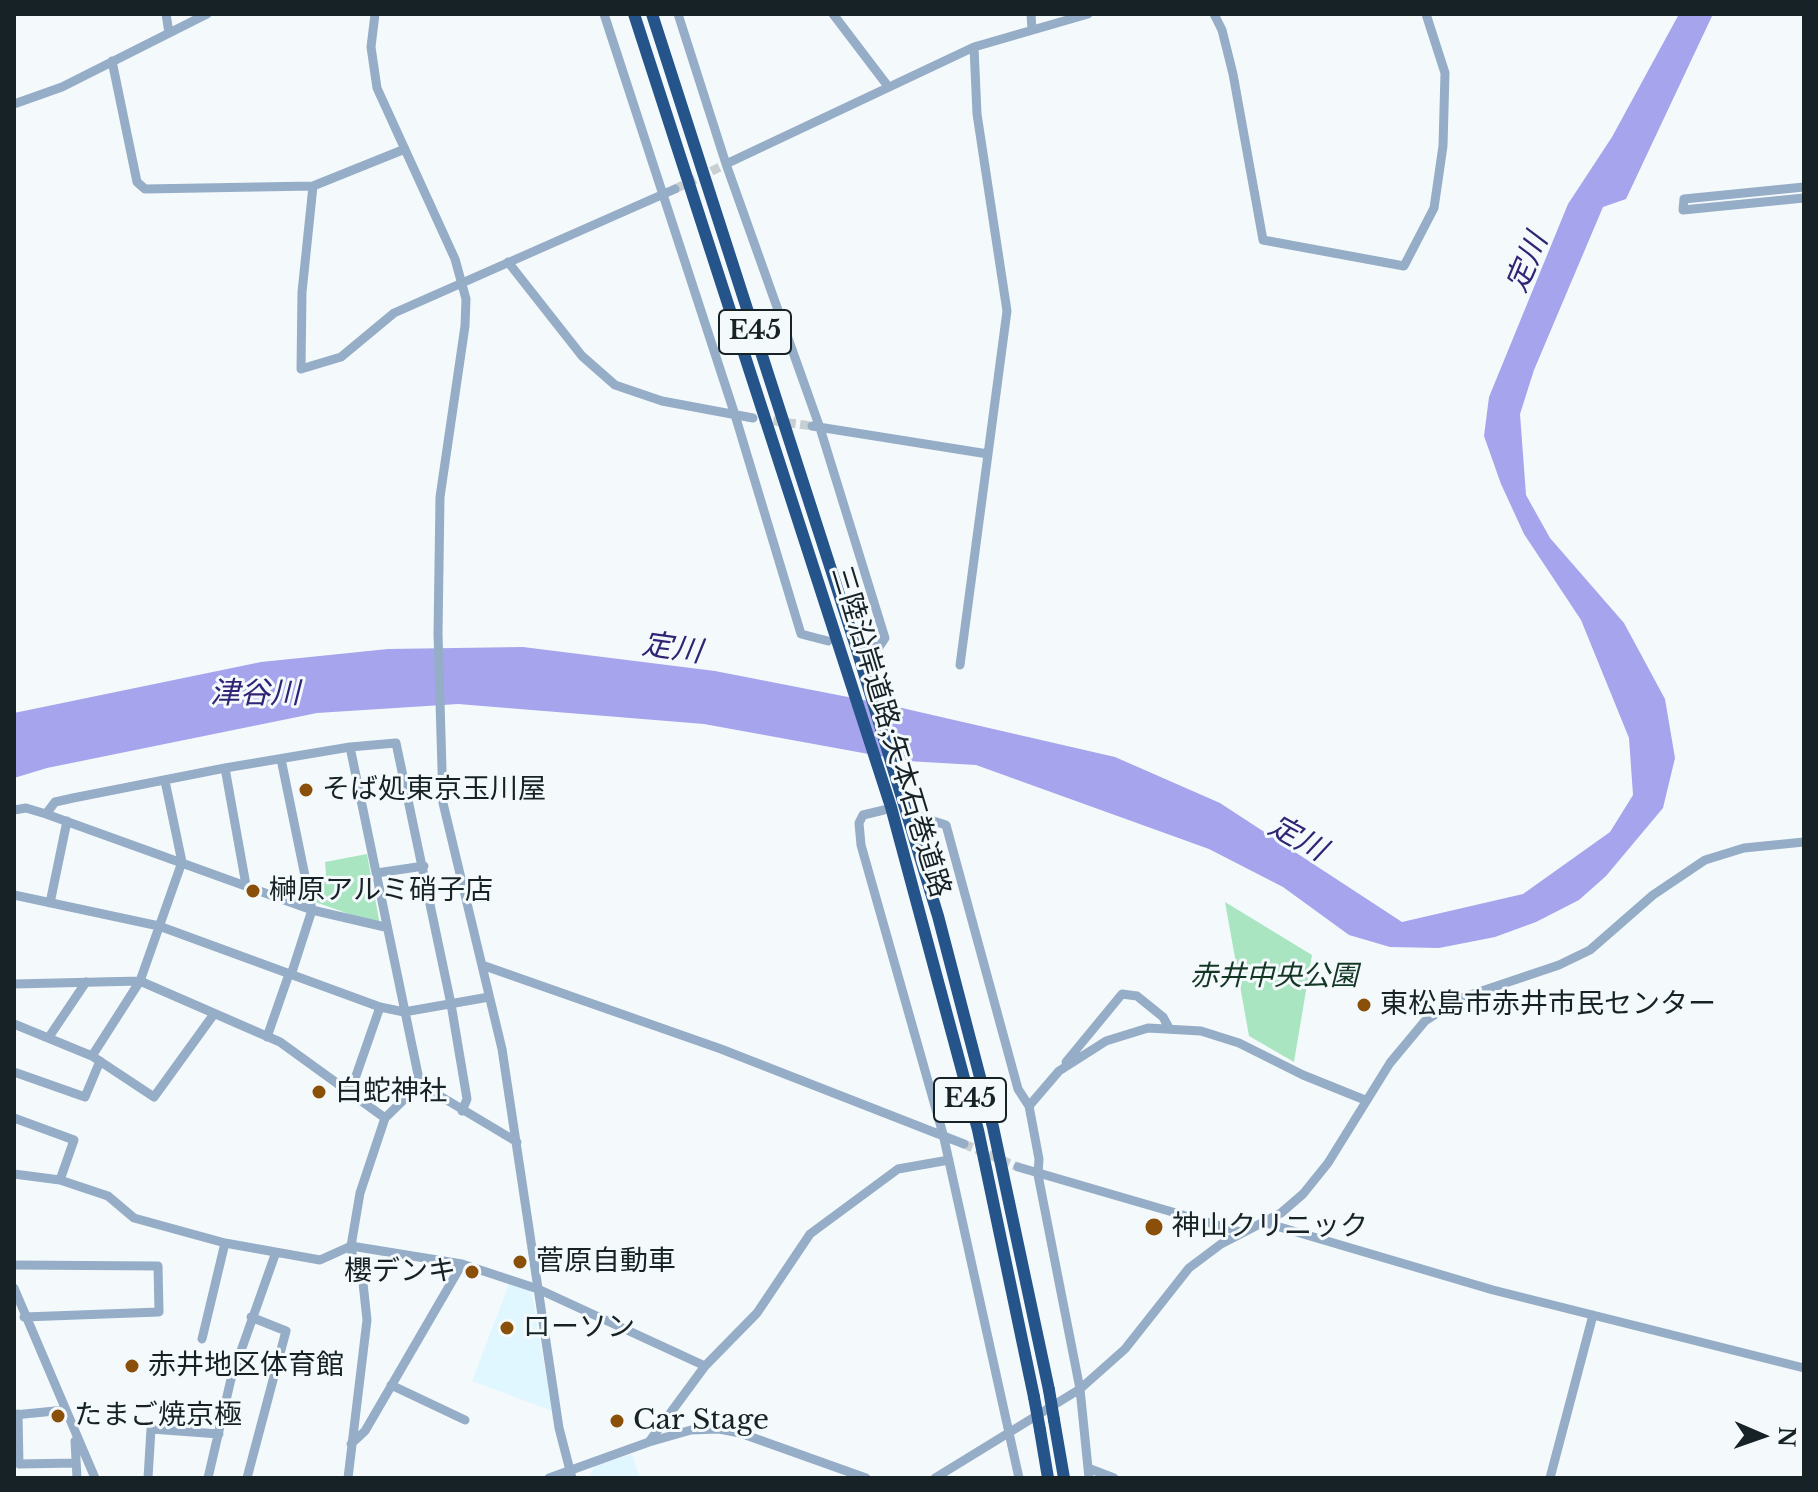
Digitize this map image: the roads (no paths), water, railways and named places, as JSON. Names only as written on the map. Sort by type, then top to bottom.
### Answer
[{"type":"highway","name":"三陸沿岸道路;矢本石巻道路","points":[[634,14],[840,648],[887,808],[978,1130],[1048,1478]]},
{"type":"highway","name":"三陸沿岸道路;矢本石巻道路","points":[[652,14],[861,648],[912,813],[993,1127],[1049,1390],[1064,1478]]},
{"type":"street","points":[[166,14],[169,33]]},
{"type":"street","points":[[14,104],[62,87],[207,14]]},
{"type":"street","points":[[375,14],[371,47],[377,88],[463,282],[465,326],[440,497],[438,634],[443,803],[489,997],[517,1142],[559,1428],[571,1474]]},
{"type":"street","points":[[604,14],[735,415],[801,634],[828,641]]},
{"type":"street","points":[[678,14],[885,638],[879,647],[861,648]]},
{"type":"street","points":[[833,14],[887,85]]},
{"type":"street","points":[[1031,14],[1032,30]]},
{"type":"street","points":[[726,164],[815,124],[887,85],[974,47],[1088,14]]},
{"type":"street","points":[[1214,14],[1222,30],[1233,74],[1263,240],[1404,266],[1434,208],[1443,146],[1445,73],[1426,14]]},
{"type":"street","points":[[960,665],[1007,311],[977,114],[974,47]]},
{"type":"street","points":[[112,61],[140,186],[145,189],[313,186],[405,149]]},
{"type":"street","points":[[313,186],[302,292],[301,369],[341,357],[394,313],[675,189]]},
{"type":"street","points":[[1804,187],[1684,199],[1683,210],[1804,198]]},
{"type":"street","points":[[508,262],[582,356],[615,385],[662,401],[753,418]]},
{"type":"street","points":[[816,427],[988,454]]},
{"type":"street","points":[[46,814],[55,802],[225,768],[350,747],[396,743],[451,1004],[467,1099],[462,1111]]},
{"type":"street","points":[[350,747],[420,1084],[517,1142]]},
{"type":"street","points":[[267,1037],[312,910],[281,759]]},
{"type":"street","points":[[225,768],[246,885]]},
{"type":"street","points":[[14,1072],[85,1097],[96,1059],[140,981],[182,862],[165,781]]},
{"type":"street","points":[[14,810],[26,808],[46,814],[312,910],[385,927]]},
{"type":"street","points":[[887,808],[863,815],[859,823],[861,845],[943,1134],[1019,1478]]},
{"type":"street","points":[[912,813],[946,825],[1018,1089],[1029,1106],[1039,1159],[1038,1175],[1080,1389],[1088,1473],[1114,1478]]},
{"type":"street","points":[[50,903],[67,821]]},
{"type":"street","points":[[935,1478],[1080,1389],[1125,1349],[1189,1268],[1241,1232],[1266,1223],[1303,1194],[1328,1163],[1365,1100],[1407,1039],[1445,1007],[1590,950],[1653,895],[1705,860],[1744,848],[1804,842]]},
{"type":"street","points":[[377,873],[424,866]]},
{"type":"street","points":[[14,895],[159,926],[380,1007],[404,1012],[489,997]]},
{"type":"street","points":[[482,965],[721,1049],[964,1144]]},
{"type":"street","points":[[14,984],[140,981],[267,1037],[385,1118]]},
{"type":"street","points":[[49,1037],[86,982]]},
{"type":"street","points":[[1029,1106],[1122,994],[1137,996],[1163,1017],[1169,1028]]},
{"type":"street","points":[[350,1093],[380,1007]]},
{"type":"street","points":[[14,1024],[96,1059],[154,1097],[214,1014]]},
{"type":"street","points":[[1059,1071],[1106,1041],[1148,1028],[1201,1031],[1239,1043],[1303,1075],[1365,1100]]},
{"type":"street","points":[[348,1478],[367,1304],[351,1246],[360,1193],[385,1118],[420,1084]]},
{"type":"street","points":[[14,1118],[74,1140],[60,1180]]},
{"type":"street","points":[[649,1442],[705,1366],[742,1332],[810,1234],[898,1169],[949,1160]]},
{"type":"street","points":[[1018,1167],[1241,1232]]},
{"type":"street","points":[[14,1174],[60,1180],[108,1196],[134,1218],[225,1243],[320,1260],[351,1246],[462,1264],[538,1289],[705,1366]]},
{"type":"street","points":[[1266,1223],[1493,1290],[1804,1368]]},
{"type":"street","points":[[202,1339],[225,1243]]},
{"type":"street","points":[[208,1478],[231,1379],[276,1252]]},
{"type":"street","points":[[351,1444],[365,1431],[462,1264]]},
{"type":"street","points":[[14,1265],[158,1266],[159,1312],[20,1314]]},
{"type":"street","points":[[14,1288],[20,1314],[95,1478]]},
{"type":"street","points":[[1550,1478],[1593,1315]]},
{"type":"street","points":[[247,1478],[286,1331],[251,1317]]},
{"type":"street","points":[[391,1385],[465,1420]]},
{"type":"street","points":[[65,1410],[16,1414],[19,1464],[76,1463]]},
{"type":"street","points":[[148,1478],[151,1429],[219,1434]]},
{"type":"street","points":[[549,1478],[571,1474],[649,1442],[691,1430],[719,1429],[740,1433],[866,1478]]},
{"type":"street","points":[[75,1434],[77,1478]]},
{"type":"water","name":"津谷川","points":[[1679,14],[1713,14],[1626,199],[1603,207],[1534,370],[1520,414],[1526,495],[1550,538],[1624,623],[1665,699],[1675,758],[1663,808],[1606,876],[1579,900],[1536,922],[1495,937],[1439,948],[1390,947],[1349,935],[1283,887],[1209,849],[976,765],[907,761],[704,724],[458,704],[317,713],[47,768],[14,778],[14,713],[261,662],[388,649],[523,647],[715,671],[889,705],[1115,757],[1220,803],[1402,922],[1523,894],[1610,832],[1633,795],[1629,738],[1581,620],[1524,534],[1501,484],[1484,436],[1489,397],[1568,204],[1612,137]]},
{"type":"tunnel","points":[[675,189],[726,164]]},
{"type":"tunnel","points":[[760,419],[812,426]]},
{"type":"tunnel","points":[[964,1144],[1018,1167]]},
{"type":"place","name":"そば処東京玉川屋","points":[[306,790]]},
{"type":"place","name":"榊原アルミ硝子店","points":[[253,891]]},
{"type":"place","name":"東松島市赤井市民センター","points":[[1364,1005]]},
{"type":"place","name":"白蛇神社","points":[[319,1092]]},
{"type":"place","name":"神山クリニック","points":[[1154,1227]]},
{"type":"place","name":"菅原自動車","points":[[520,1262]]},
{"type":"place","name":"櫻デンキ","points":[[472,1272]]},
{"type":"place","name":"ローソン","points":[[507,1328]]},
{"type":"place","name":"赤井地区体育館","points":[[132,1366]]},
{"type":"place","name":"たまご焼京極","points":[[58,1416]]},
{"type":"place","name":"Car Stage","points":[[617,1421]]},
{"type":"water label","name":"定川","points":[[1528,263]]},
{"type":"water label","name":"定川","points":[[672,649]]},
{"type":"water label","name":"定川","points":[[1297,839]]},
{"type":"park label","name":"赤井中央公園","points":[[1274,977]]}]
